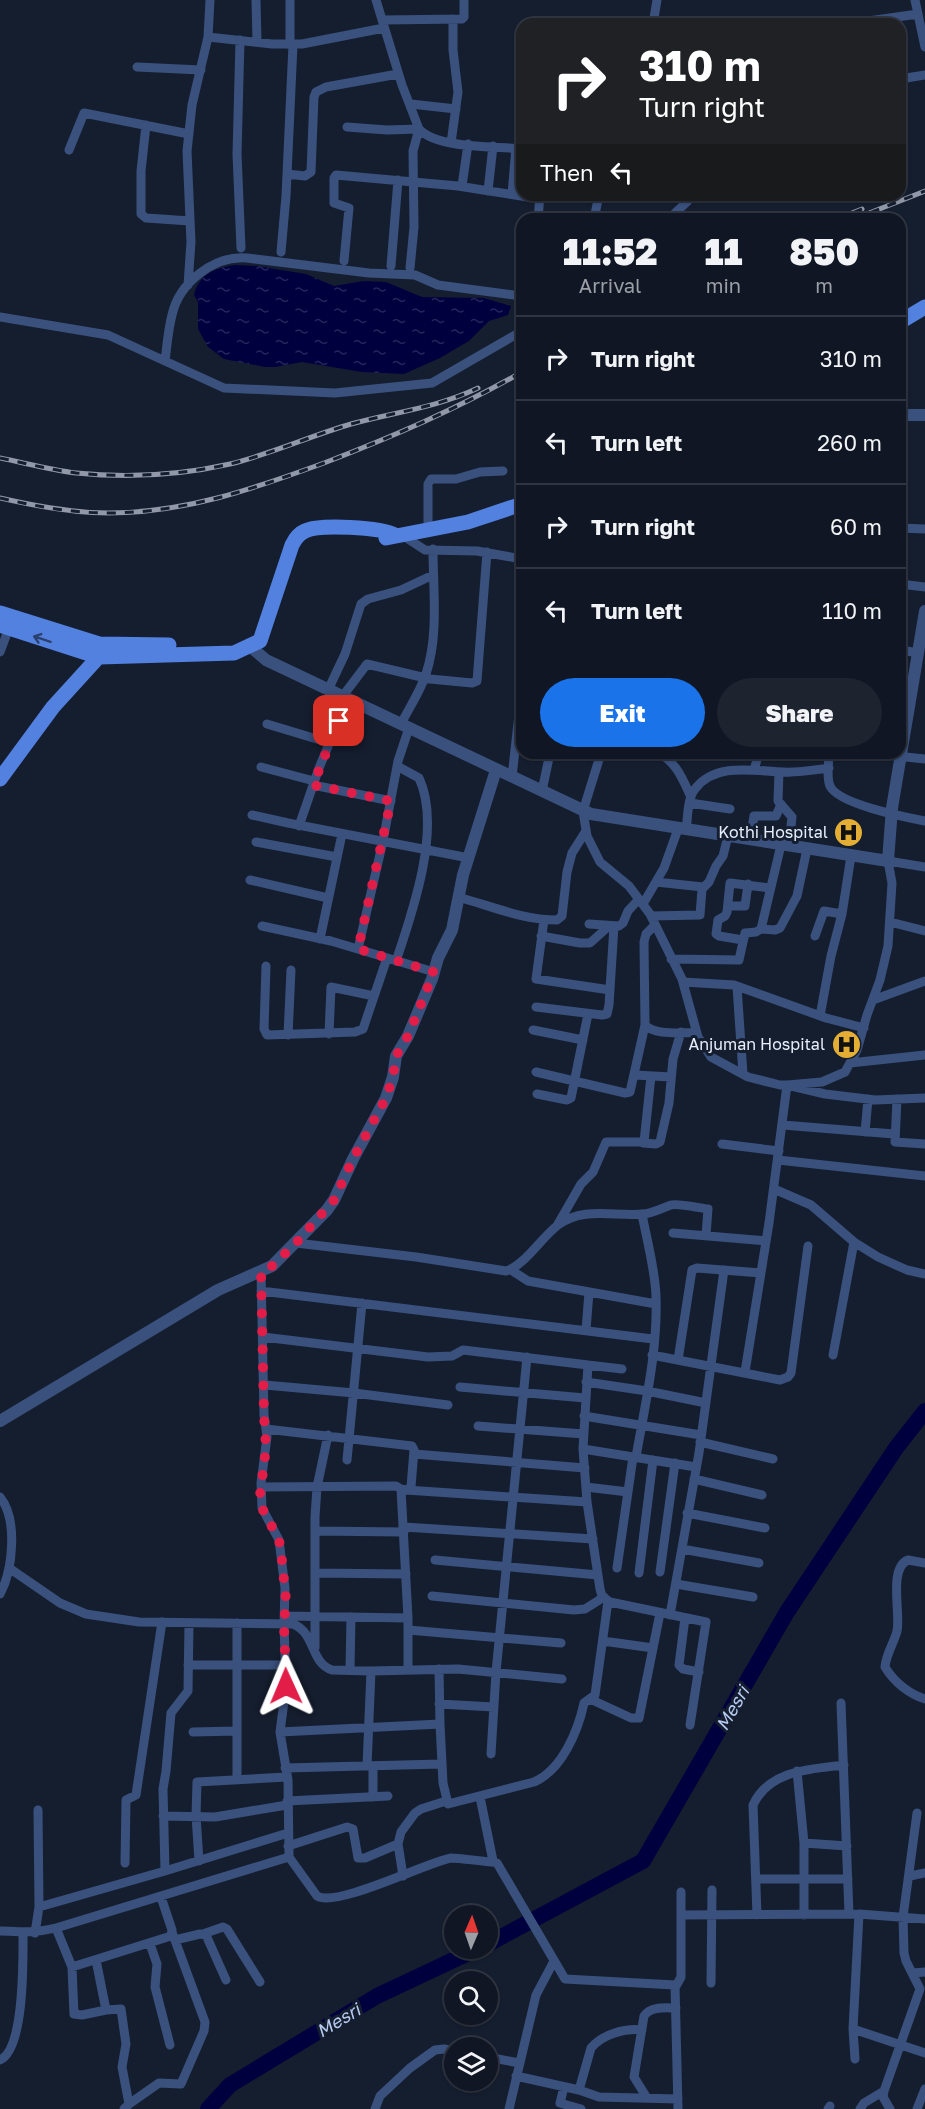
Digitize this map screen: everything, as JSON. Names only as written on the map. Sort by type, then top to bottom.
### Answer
[{"type":"main road","points":[[906,318],[925,307]]},
{"type":"main road","points":[[5,627],[104,651],[234,653],[260,641],[297,536],[314,528],[344,527],[388,531],[399,535],[468,522],[516,506]]},
{"type":"main road","points":[[0,613],[85,646]]},
{"type":"main road","points":[[74,684],[85,646]]},
{"type":"main road","points":[[0,779],[53,707],[104,651]]},
{"type":"street","points":[[188,285],[191,242],[187,151],[192,105],[208,37],[210,0]]},
{"type":"street","points":[[256,0],[257,42]]},
{"type":"street","points":[[280,252],[287,174],[292,45],[290,0]]},
{"type":"street","points":[[376,0],[398,74],[419,129],[413,151],[414,227],[410,268]]},
{"type":"street","points":[[208,37],[292,45],[316,43],[383,24],[464,19],[464,0]]},
{"type":"street","points":[[654,18],[657,0]]},
{"type":"street","points":[[915,0],[925,48]]},
{"type":"street","points":[[890,18],[918,14]]},
{"type":"street","points":[[451,143],[458,83],[453,50],[453,19]]},
{"type":"street","points":[[240,40],[237,154],[240,248]]},
{"type":"street","points":[[137,67],[201,70]]},
{"type":"street","points":[[287,174],[305,176],[311,172],[316,92],[326,87],[398,74]]},
{"type":"street","points":[[906,78],[925,75]]},
{"type":"street","points":[[411,105],[456,109]]},
{"type":"street","points":[[69,150],[84,112],[189,134]]},
{"type":"street","points":[[146,125],[141,171],[141,214],[146,218],[190,221]]},
{"type":"street","points":[[347,126],[387,130],[419,129],[430,137],[451,143],[516,148]]},
{"type":"street","points":[[462,186],[468,144]]},
{"type":"street","points":[[488,191],[492,146]]},
{"type":"street","points":[[512,194],[516,168]]},
{"type":"street","points":[[344,261],[349,208],[334,203],[335,176],[462,186],[516,194]]},
{"type":"street","points":[[391,266],[398,180]]},
{"type":"street","points":[[675,213],[688,201]]},
{"type":"street","points":[[165,361],[175,305],[188,285],[217,261],[238,257],[369,273],[415,275],[438,285],[516,295]]},
{"type":"street","points":[[0,317],[108,335],[224,388],[335,393],[432,383],[516,334]]},
{"type":"street","points":[[906,414],[925,415]]},
{"type":"street","points":[[429,530],[428,484],[431,479],[456,479],[480,472],[503,471]]},
{"type":"street","points":[[906,528],[925,530]]},
{"type":"street","points":[[399,535],[425,550],[487,552],[516,558]]},
{"type":"street","points":[[358,949],[383,841],[405,726],[425,678],[434,625],[432,549]]},
{"type":"street","points":[[299,826],[345,698],[367,664],[425,678],[472,683],[477,681],[487,552]]},
{"type":"street","points":[[328,690],[345,654],[361,603],[401,590],[433,575]]},
{"type":"street","points":[[906,585],[925,587]]},
{"type":"street","points":[[906,709],[914,686],[923,640],[925,611]]},
{"type":"street","points":[[0,652],[5,627]]},
{"type":"street","points":[[247,648],[266,660],[328,690],[591,814],[925,867]]},
{"type":"street","points":[[906,651],[919,653]]},
{"type":"street","points":[[906,685],[914,686]]},
{"type":"street","points":[[267,724],[330,743]]},
{"type":"street","points":[[512,777],[516,741]]},
{"type":"street","points":[[906,757],[925,759]]},
{"type":"street","points":[[542,791],[549,759]]},
{"type":"street","points":[[599,759],[583,811],[586,831],[600,862],[629,886],[651,916],[683,982],[697,1033],[711,1056],[743,1074],[787,1085],[822,1082],[845,1072],[857,1050],[880,980],[888,946],[892,883],[888,861],[892,814],[901,759]]},
{"type":"street","points":[[669,759],[678,770],[690,800]]},
{"type":"street","points":[[754,770],[757,759]]},
{"type":"street","points":[[830,759],[830,787],[843,798],[892,814],[925,821]]},
{"type":"street","points":[[266,966],[265,1033],[272,1036],[328,1034],[363,1029],[374,996],[410,922],[425,850],[429,813],[421,781],[397,766]]},
{"type":"street","points":[[261,767],[314,783],[391,801]]},
{"type":"street","points":[[589,924],[622,925],[628,911],[641,902],[664,868],[682,829],[690,800],[695,789],[703,781],[723,771],[738,769],[779,772],[829,768]]},
{"type":"street","points":[[0,1421],[218,1290],[272,1266],[334,1200],[386,1098],[393,1077],[396,1056],[408,1036],[452,930],[458,897],[496,770]]},
{"type":"street","points":[[760,929],[792,817],[778,798],[779,772]]},
{"type":"street","points":[[690,800],[730,809]]},
{"type":"street","points":[[750,840],[754,816],[776,816],[781,804]]},
{"type":"street","points":[[252,815],[469,858]]},
{"type":"street","points":[[458,897],[503,909],[525,918],[557,920],[562,916],[567,872],[572,853],[586,831]]},
{"type":"street","points":[[320,939],[342,834]]},
{"type":"street","points":[[651,916],[700,915],[703,887],[709,882],[723,856],[728,837]]},
{"type":"street","points":[[256,842],[337,857]]},
{"type":"street","points":[[672,959],[737,961],[741,957],[745,933],[756,932],[760,929],[780,928],[797,896],[807,849]]},
{"type":"street","points":[[820,1016],[831,956],[842,914],[850,856]]},
{"type":"street","points":[[250,880],[328,898]]},
{"type":"street","points":[[656,882],[703,887]]},
{"type":"street","points":[[744,940],[717,936],[718,920],[725,916],[728,906],[731,882],[770,888]]},
{"type":"street","points":[[728,906],[744,906],[748,884]]},
{"type":"street","points":[[815,936],[824,911],[842,914]]},
{"type":"street","points":[[544,920],[536,980],[610,990]]},
{"type":"street","points":[[890,922],[925,931]]},
{"type":"street","points":[[262,926],[358,949],[434,972]]},
{"type":"street","points":[[541,936],[580,943],[590,942],[611,926]]},
{"type":"street","points":[[536,1007],[588,1014],[607,1014],[610,990],[611,926]]},
{"type":"street","points":[[537,1072],[628,1093],[632,1089],[645,1025],[644,942],[646,934],[655,926]]},
{"type":"street","points":[[288,1035],[291,970]]},
{"type":"street","points":[[873,1000],[925,981]]},
{"type":"street","points":[[683,982],[726,984],[820,1016],[864,1028]]},
{"type":"street","points":[[328,1034],[331,987],[374,996]]},
{"type":"street","points":[[737,987],[743,1074]]},
{"type":"street","points":[[537,1094],[569,1099],[575,1081],[588,1014]]},
{"type":"street","points":[[645,1025],[650,1030],[697,1033]]},
{"type":"street","points":[[533,1030],[583,1040]]},
{"type":"street","points":[[557,1226],[581,1184],[593,1172],[608,1141],[657,1144],[660,1142],[669,1103],[676,1047],[681,1032]]},
{"type":"street","points":[[850,1063],[925,1055]]},
{"type":"street","points":[[635,1075],[671,1077]]},
{"type":"street","points":[[643,1143],[651,1076]]},
{"type":"street","points":[[787,1085],[825,1094],[868,1099],[925,1098]]},
{"type":"street","points":[[745,1372],[769,1223],[787,1085]]},
{"type":"street","points":[[866,1132],[868,1099]]},
{"type":"street","points":[[897,1099],[894,1142],[925,1144]]},
{"type":"street","points":[[783,1125],[894,1134]]},
{"type":"street","points":[[722,1144],[778,1155],[925,1176]]},
{"type":"street","points":[[773,1191],[811,1205],[854,1242],[879,1257],[907,1270],[925,1274]]},
{"type":"street","points":[[296,1243],[416,1257],[498,1271],[518,1267],[539,1241],[557,1226],[567,1219],[587,1213],[642,1214],[671,1205],[708,1209],[706,1235]]},
{"type":"street","points":[[617,1568],[634,1457],[642,1425],[652,1355],[656,1304],[655,1284],[642,1214]]},
{"type":"street","points":[[673,1233],[766,1240]]},
{"type":"street","points":[[833,1355],[854,1242]]},
{"type":"street","points":[[652,1355],[780,1380],[788,1377],[791,1373],[808,1246]]},
{"type":"street","points":[[678,1360],[692,1270],[697,1268],[761,1273]]},
{"type":"street","points":[[511,1270],[528,1281],[656,1304]]},
{"type":"street","points":[[670,1615],[701,1438],[724,1270]]},
{"type":"street","points":[[261,1272],[266,1429],[261,1487],[262,1508],[279,1540],[285,1588],[286,1686],[280,1732],[286,1772],[289,1857],[314,1892],[322,1899],[356,1893],[450,1858],[497,1863],[563,1977],[676,1986]]},
{"type":"street","points":[[261,1291],[653,1339]]},
{"type":"street","points":[[586,1330],[589,1292]]},
{"type":"street","points":[[347,1460],[362,1303]]},
{"type":"street","points":[[263,1337],[447,1357],[463,1350],[622,1369]]},
{"type":"street","points":[[491,1754],[496,1672],[528,1357]]},
{"type":"street","points":[[403,1876],[398,1844],[401,1832],[415,1813],[446,1801],[451,1804],[480,1797],[545,1777],[552,1771],[581,1721],[584,1703],[596,1693],[606,1599],[600,1589],[587,1502],[584,1416],[588,1365]]},
{"type":"street","points":[[586,1382],[706,1403]]},
{"type":"street","points":[[265,1385],[448,1405]]},
{"type":"street","points":[[460,1387],[585,1398]]},
{"type":"street","points":[[584,1416],[642,1425],[701,1438],[773,1459]]},
{"type":"street","points":[[478,1426],[584,1434]]},
{"type":"street","points":[[266,1429],[412,1446],[414,1454],[411,1487],[404,1490]]},
{"type":"street","points":[[315,1652],[317,1487],[328,1435]]},
{"type":"street","points":[[584,1449],[696,1467]]},
{"type":"street","points":[[414,1454],[585,1468]]},
{"type":"street","points":[[639,1573],[653,1460]]},
{"type":"street","points":[[660,1572],[675,1463]]},
{"type":"street","points":[[694,1479],[762,1495]]},
{"type":"street","points":[[261,1487],[396,1486],[404,1490],[587,1502]]},
{"type":"street","points":[[586,1487],[628,1492]]},
{"type":"street","points":[[404,1490],[408,1669]]},
{"type":"street","points":[[0,1497],[8,1507],[10,1517],[5,1545],[9,1568],[0,1594]]},
{"type":"street","points":[[687,1513],[765,1528]]},
{"type":"street","points":[[315,1531],[404,1529],[593,1539]]},
{"type":"street","points":[[681,1549],[759,1563]]},
{"type":"street","points":[[435,1560],[598,1575]]},
{"type":"street","points":[[925,1563],[908,1560],[900,1567],[896,1594],[898,1622],[885,1667],[902,1687],[925,1700]]},
{"type":"street","points":[[9,1568],[74,1611],[139,1622],[237,1623],[315,1617],[408,1618]]},
{"type":"street","points":[[315,1573],[406,1574]]},
{"type":"street","points":[[676,1584],[753,1597]]},
{"type":"street","points":[[432,1596],[581,1610],[606,1599],[707,1624],[690,1725]]},
{"type":"street","points":[[591,1699],[631,1718],[639,1718],[660,1612]]},
{"type":"street","points":[[350,1670],[351,1617]]},
{"type":"street","points":[[685,1618],[679,1665],[683,1669],[699,1672]]},
{"type":"street","points":[[284,1620],[305,1631],[320,1662],[327,1668],[371,1671],[439,1669],[562,1678]]},
{"type":"street","points":[[125,1863],[126,1800],[136,1795],[162,1622]]},
{"type":"street","points":[[165,1871],[163,1789],[171,1713],[188,1691],[189,1623]]},
{"type":"street","points":[[237,1623],[237,1779]]},
{"type":"street","points":[[408,1630],[561,1643]]},
{"type":"street","points":[[603,1641],[653,1648]]},
{"type":"street","points":[[188,1665],[286,1665]]},
{"type":"street","points":[[439,1669],[441,1764],[446,1801]]},
{"type":"street","points":[[371,1671],[368,1729],[373,1797]]},
{"type":"street","points":[[841,1703],[848,1879],[854,1914],[855,2059]]},
{"type":"street","points":[[439,1704],[494,1707]]},
{"type":"street","points":[[280,1732],[440,1724]]},
{"type":"street","points":[[193,1732],[237,1731]]},
{"type":"street","points":[[199,1861],[196,1816],[197,1782],[286,1772],[441,1764]]},
{"type":"street","points":[[757,1915],[753,1805],[763,1790],[777,1779],[797,1771],[844,1765]]},
{"type":"street","points":[[797,1771],[804,1843],[804,1915]]},
{"type":"street","points":[[163,1816],[227,1815],[287,1803],[388,1796]]},
{"type":"street","points":[[480,1797],[493,1862]]},
{"type":"street","points":[[35,1933],[39,1907],[38,1810]]},
{"type":"street","points":[[890,2109],[883,2097],[884,2091],[920,1989],[904,1958],[905,1912],[917,1813]]},
{"type":"street","points":[[288,1846],[347,1827],[353,1829],[358,1858],[365,1858],[398,1844]]},
{"type":"street","points":[[39,1907],[288,1833]]},
{"type":"street","points":[[804,1843],[847,1846]]},
{"type":"street","points":[[0,1932],[35,1933],[56,1928],[289,1857]]},
{"type":"street","points":[[910,1876],[925,1873]]},
{"type":"street","points":[[756,1879],[848,1879]]},
{"type":"street","points":[[711,1983],[712,1890]]},
{"type":"street","points":[[516,2076],[604,2098],[647,2098],[678,2104],[676,1986],[681,1977],[681,1892]]},
{"type":"street","points":[[56,1928],[72,1967],[74,2014],[82,2015],[121,2009],[126,2044],[122,2067],[127,2106],[159,2083],[181,2084],[204,2031],[205,2022],[161,1897]]},
{"type":"street","points":[[681,1915],[905,1912],[925,1919]]},
{"type":"street","points":[[72,1967],[173,1936],[203,1934],[223,1927],[227,1929],[260,1982]]},
{"type":"street","points":[[0,2060],[9,2055],[16,2036],[22,1990],[23,1932]]},
{"type":"street","points":[[203,1934],[208,1937],[226,1980]]},
{"type":"street","points":[[150,1944],[157,1964],[155,1987],[170,2045]]},
{"type":"street","points":[[509,2109],[536,1995],[553,1958]]},
{"type":"street","points":[[96,1960],[106,2010]]},
{"type":"street","points":[[913,1973],[925,1972]]},
{"type":"street","points":[[647,2098],[634,2078],[644,2016],[649,2011],[676,2008]]},
{"type":"street","points":[[579,2090],[591,2048],[595,2043],[624,2029],[642,2030]]},
{"type":"street","points":[[853,2029],[925,2053]]},
{"type":"street","points":[[375,2109],[380,2096],[410,2068],[435,2050],[444,2049]]},
{"type":"street","points":[[498,2059],[519,2063]]},
{"type":"street","points":[[564,2087],[560,2103],[581,2109]]},
{"type":"street","points":[[916,2109],[925,2089]]},
{"type":"street","points":[[860,2109],[864,2103],[884,2091]]},
{"type":"water","points":[[235,265],[306,274],[334,286],[363,281],[386,282],[422,297],[484,298],[511,306],[508,315],[489,321],[469,341],[440,358],[404,374],[362,372],[302,362],[265,367],[224,359],[208,347],[198,329],[198,302],[194,295],[196,288],[209,273]]},
{"type":"waterway","name":"Mesri","points":[[498,1939],[643,1861],[787,1612],[896,1448],[925,1411]]},
{"type":"waterway","name":"Mesri","points":[[208,2109],[230,2085],[377,1996],[456,1959]]},
{"type":"railway","points":[[906,198],[925,191]]},
{"type":"railway","points":[[869,213],[900,201]]},
{"type":"railway","points":[[852,213],[862,209]]},
{"type":"railway","points":[[0,498],[81,512],[108,513],[164,509],[218,498],[297,473],[375,443],[449,410],[516,375]]},
{"type":"railway","points":[[0,458],[76,473],[114,475],[192,471],[245,460],[351,424],[431,405],[478,388]]},
{"type":"place","name":"Kothi Hospital","points":[[849,832]]},
{"type":"place","name":"Anjuman Hospital","points":[[846,1044]]},
{"type":"route","points":[[286,1686],[284,1624],[286,1600],[281,1551],[279,1540],[262,1508],[260,1495],[267,1437],[264,1415],[261,1272],[272,1266],[296,1243],[334,1200],[368,1129],[386,1098],[393,1077],[396,1056],[408,1036],[434,972],[358,949],[391,801],[313,785],[339,721]]}]
